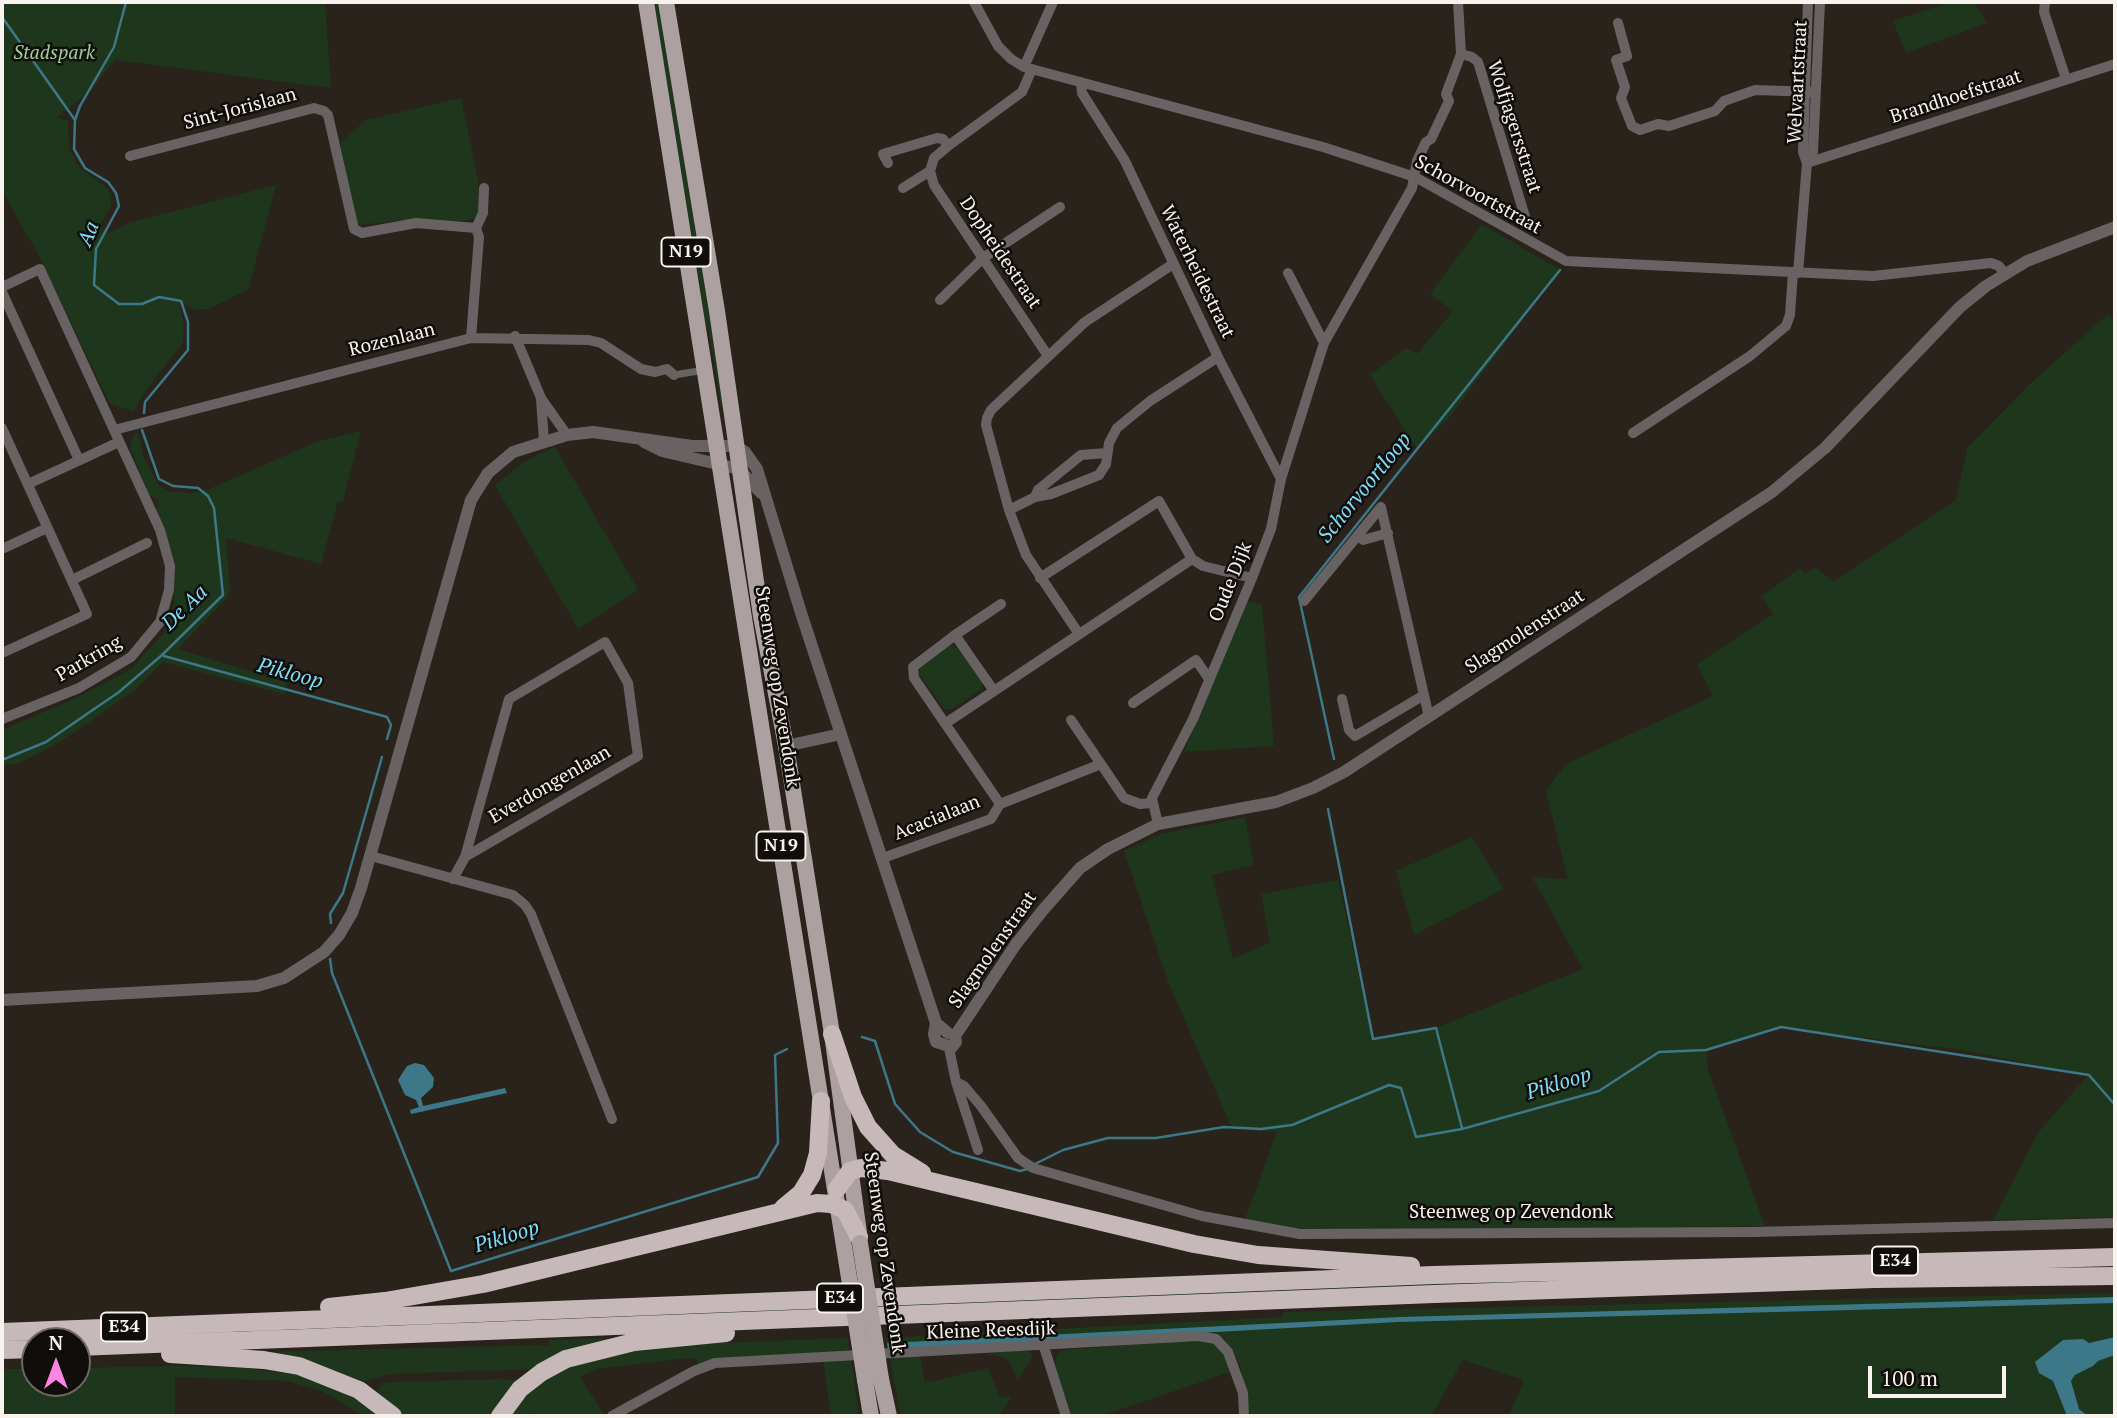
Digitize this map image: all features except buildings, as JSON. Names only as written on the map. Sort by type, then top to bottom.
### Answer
[{"type":"highway","points":[[832,1034],[853,1097],[868,1127],[892,1154],[937,1182]]},
{"type":"highway","points":[[779,1211],[801,1194],[812,1175],[818,1153],[821,1101]]},
{"type":"highway","points":[[246,1322],[278,1312],[385,1301],[483,1284],[817,1203],[838,1197],[850,1171],[861,1168],[937,1182],[1194,1244],[1258,1255],[1405,1265],[1434,1275]]},
{"type":"highway","points":[[838,1197],[855,1241]]},
{"type":"highway","name":"E34","points":[[2,1332],[1434,1275],[2115,1257]]},
{"type":"highway","name":"E34","points":[[91,1347],[1570,1289],[2115,1276]]},
{"type":"highway","points":[[500,1416],[520,1389],[542,1372],[591,1351],[634,1342],[766,1329],[812,1318]]},
{"type":"highway","points":[[129,1346],[167,1353],[264,1360],[299,1366],[359,1390],[393,1416]]},
{"type":"highway","points":[[2,1350],[21,1349]]},
{"type":"main road","name":"Steenweg op Zevendonk","points":[[646,2],[838,1197]]},
{"type":"main road","name":"Steenweg op Zevendonk","points":[[666,2],[717,311],[761,616],[786,746],[832,1034],[873,1379]]},
{"type":"main road","name":"N19","points":[[871,1416],[873,1379]]},
{"type":"main road","name":"N19","points":[[873,1379],[889,1416]]},
{"type":"street","name":"Schorvoortstraat","points":[[974,2],[998,46],[1011,60],[1028,68],[1323,146],[1415,177],[1566,261],[1873,276],[1991,263],[1999,266],[2005,274]]},
{"type":"street","points":[[903,188],[930,168],[934,158],[948,146],[1022,92],[1028,68],[1053,2]]},
{"type":"street","name":"Oude Dijk","points":[[1151,803],[1209,679],[1271,529],[1281,479],[1324,343],[1412,188],[1417,161],[1426,142],[1432,139],[1448,101],[1446,94],[1461,54],[1458,2]]},
{"type":"street","name":"Welvaartstraat","points":[[1808,2],[1811,92]]},
{"type":"street","name":"Welvaartstraat","points":[[1633,433],[1750,356],[1786,326],[1796,272],[1807,163],[1803,152],[1820,2]]},
{"type":"street","points":[[2037,2],[2045,7],[2066,79]]},
{"type":"street","points":[[1618,23],[1627,56],[1616,60],[1625,87],[1621,97],[1634,128],[1640,130],[1657,124],[1669,126],[1715,111],[1724,101],[1755,90],[1811,92]]},
{"type":"street","name":"Wolfjagersstraat","points":[[1461,54],[1478,62],[1526,219]]},
{"type":"street","name":"Brandhoefstraat","points":[[1807,163],[2115,64]]},
{"type":"street","name":"Waterheidestraat","points":[[1081,82],[1082,93],[1125,161],[1218,358],[1281,479]]},
{"type":"street","name":"Sint-Jorislaan","points":[[130,156],[314,108],[328,115],[354,229],[362,233],[415,223],[476,228]]},
{"type":"street","points":[[888,163],[883,154],[937,138],[943,139],[948,146]]},
{"type":"street","name":"Dopheidestraat","points":[[930,168],[934,185],[1048,356]]},
{"type":"street","points":[[471,338],[479,237],[476,228],[483,213],[484,188]]},
{"type":"street","points":[[940,300],[983,258],[1060,207]]},
{"type":"street","name":"Slagmolenstraat","points":[[949,1040],[962,1029],[1016,944],[1080,868],[1108,849],[1158,824],[1276,802],[1314,788],[1429,718],[1772,492],[1825,449],[1860,415],[1960,307],[2005,274],[2041,256],[2115,227]]},
{"type":"street","points":[[1079,634],[1026,555],[1009,510],[986,425],[987,418],[991,410],[1085,321],[1173,264]]},
{"type":"street","name":"Parkring","points":[[2,289],[40,269],[166,547],[169,590],[160,622],[131,657],[79,688],[2,719]]},
{"type":"street","points":[[1288,273],[1324,343]]},
{"type":"street","points":[[2,289],[79,460]]},
{"type":"street","points":[[515,337],[541,398],[567,435]]},
{"type":"street","name":"Rozenlaan","points":[[114,430],[471,338],[589,340],[601,343],[641,369],[655,372],[667,369],[674,375]]},
{"type":"street","points":[[1009,510],[1035,497],[1051,494],[1099,475],[1106,464],[1107,453],[1117,428],[1150,401],[1218,358]]},
{"type":"street","points":[[674,375],[706,370]]},
{"type":"street","points":[[541,398],[544,441]]},
{"type":"street","points":[[2,428],[5,442],[87,614],[2,653]]},
{"type":"street","points":[[2,1000],[257,986],[284,978],[324,952],[339,936],[352,913],[471,500],[488,473],[513,452],[567,435],[593,432],[692,446],[735,446]]},
{"type":"street","points":[[628,435],[662,451],[738,469]]},
{"type":"street","points":[[27,484],[120,442]]},
{"type":"street","name":"Steenweg op Zevendonk","points":[[735,446],[745,452],[757,469],[879,855],[883,859],[936,1023],[949,1040]]},
{"type":"street","points":[[1035,497],[1038,490],[1081,455],[1107,453]]},
{"type":"street","name":"Steenweg op Zevendonk","points":[[738,469],[766,499]]},
{"type":"street","points":[[1041,578],[1159,501],[1192,559],[1203,566],[1252,578]]},
{"type":"street","points":[[1304,601],[1381,507],[1429,718]]},
{"type":"street","points":[[2,549],[47,528]]},
{"type":"street","points":[[1363,540],[1388,533]]},
{"type":"street","points":[[72,579],[147,543]]},
{"type":"street","points":[[946,723],[1192,559]]},
{"type":"street","name":"Acacialaan","points":[[1000,804],[914,678],[913,667],[1002,604]]},
{"type":"street","points":[[956,635],[994,691]]},
{"type":"street","name":"Everdongenlaan","points":[[453,879],[465,857],[509,699],[605,642],[628,683],[638,756],[465,857]]},
{"type":"street","points":[[1133,703],[1196,660],[1209,679]]},
{"type":"street","points":[[1342,699],[1349,730],[1355,736],[1424,695]]},
{"type":"street","points":[[1071,720],[1124,798],[1151,803],[1158,824]]},
{"type":"street","points":[[786,746],[841,734]]},
{"type":"street","name":"Acacialaan","points":[[883,859],[991,818],[1000,804],[1101,764]]},
{"type":"street","points":[[370,856],[513,895],[531,914],[612,1119]]},
{"type":"street","points":[[949,1040],[956,1082],[978,1150]]},
{"type":"street","name":"Steenweg op Zevendonk","points":[[956,1082],[964,1086],[981,1106],[1018,1158],[1033,1168],[1202,1216],[1300,1234],[1754,1231],[2115,1223]]},
{"type":"street","name":"Kleine Reesdijk","points":[[612,1416],[694,1371],[715,1363],[1211,1337],[1225,1346],[1238,1374],[1244,1416]]},
{"type":"street","points":[[1044,1347],[1066,1416]]},
{"type":"green space","name":"Stadspark","points":[[5,2],[325,2],[331,88],[115,60],[90,91],[56,118],[68,120],[69,148],[79,167],[107,188],[111,196],[111,206],[100,225],[109,233],[128,223],[276,185],[248,290],[208,309],[195,309],[179,303],[184,326],[183,343],[146,390],[134,411],[110,404],[38,254],[2,191],[2,5]]},
{"type":"green space","points":[[652,2],[661,2],[725,406],[721,407],[709,332],[702,318]]},
{"type":"green space","points":[[1951,2],[1974,2],[1987,23],[1906,53],[1893,21]]},
{"type":"green space","points":[[461,98],[478,180],[478,217],[465,221],[404,220],[359,225],[355,221],[340,143],[366,120]]},
{"type":"green space","points":[[1482,224],[1560,270],[1448,419],[1417,449],[1370,375],[1406,348],[1417,354],[1453,311],[1430,294]]},
{"type":"green space","points":[[2107,315],[2115,320],[2115,1217],[1993,1220],[2038,1133],[2088,1075],[1956,1049],[1781,1028],[1706,1050],[1708,1070],[1765,1226],[1316,1231],[1244,1222],[1277,1132],[1232,1128],[1169,984],[1124,851],[1161,834],[1245,817],[1254,865],[1212,875],[1233,958],[1270,943],[1261,894],[1338,880],[1373,1039],[1436,1028],[1583,969],[1532,877],[1568,879],[1546,791],[1566,764],[1713,696],[1697,664],[1773,614],[1762,596],[1800,568],[1805,574],[1816,567],[1833,582],[1956,500],[1967,448],[2031,383]]},
{"type":"green space","points":[[361,431],[343,502],[338,501],[321,564],[226,538],[230,590],[227,598],[178,649],[288,683],[284,694],[163,662],[134,691],[60,742],[20,763],[2,766],[2,730],[74,699],[131,669],[164,633],[174,609],[175,564],[156,508],[159,507],[157,499],[149,495],[130,447],[133,436],[138,432],[144,458],[158,484],[168,491],[190,493],[207,490],[316,442]]},
{"type":"green space","points":[[555,447],[638,590],[578,629],[495,485],[525,461]]},
{"type":"green space","points":[[1248,601],[1262,604],[1274,746],[1184,752]]},
{"type":"green space","points":[[950,645],[959,649],[982,681],[982,688],[953,709],[944,709],[919,673],[920,664]]},
{"type":"green space","points":[[1472,837],[1504,889],[1414,935],[1396,871]]},
{"type":"green space","points":[[1830,1269],[1830,1274],[881,1307],[880,1303]]},
{"type":"green space","points":[[2115,1293],[2115,1337],[2089,1343],[2045,1376],[2053,1381],[2067,1416],[1509,1416],[1524,1380],[1463,1360],[1431,1416],[1250,1416],[1240,1364],[1225,1339],[1210,1331],[888,1350],[886,1338],[1283,1317],[1283,1312]]},
{"type":"green space","points":[[842,1304],[843,1309],[91,1339],[91,1335]]},
{"type":"green space","points":[[21,1338],[21,1342],[2,1343],[2,1339]]},
{"type":"green space","points":[[617,1338],[539,1369],[390,1374],[361,1382],[259,1352],[549,1345],[549,1340]]},
{"type":"green space","points":[[848,1338],[849,1350],[715,1360],[698,1364],[695,1358],[680,1359],[597,1369],[580,1377],[605,1416],[535,1416],[532,1413],[528,1416],[508,1416],[528,1393],[548,1379],[596,1357],[666,1345]]},
{"type":"green space","points":[[1209,1339],[1220,1347],[1233,1371],[1101,1416],[1072,1416],[1055,1368],[1057,1354],[1063,1350]]},
{"type":"green space","points":[[1023,1350],[1033,1356],[1018,1380],[1009,1361],[1000,1356],[983,1354]]},
{"type":"green space","points":[[920,1354],[925,1383],[988,1368],[1000,1398],[1012,1396],[999,1416],[901,1416],[889,1355]]},
{"type":"green space","points":[[2115,1355],[2115,1416],[2088,1416],[2079,1409],[2071,1381],[2075,1375],[2097,1361]]},
{"type":"green space","points":[[851,1358],[859,1416],[831,1416],[823,1360]]},
{"type":"green space","points":[[234,1367],[311,1376],[370,1405],[382,1416],[364,1416],[322,1391],[287,1381],[175,1377],[175,1416],[2,1416],[2,1369],[21,1369],[21,1397],[91,1397],[91,1368]]},
{"type":"green space","points":[[517,1380],[491,1416],[400,1416],[378,1393],[379,1387],[387,1382]]},
{"type":"water","points":[[415,1063],[424,1065],[434,1078],[433,1087],[421,1098],[423,1106],[505,1088],[507,1093],[411,1114],[410,1110],[419,1107],[416,1100],[405,1095],[398,1080],[407,1066]]},
{"type":"water","points":[[2115,1297],[2115,1303],[1398,1322],[888,1350],[887,1343],[1400,1317]]},
{"type":"water","points":[[2115,1337],[2115,1355],[2098,1361],[2075,1375],[2071,1381],[2079,1409],[2088,1416],[2067,1416],[2053,1381],[2039,1373],[2035,1362],[2063,1340],[2083,1339],[2089,1343]]},
{"type":"waterway","name":"Aa","points":[[126,2],[114,47],[80,106],[75,120],[74,149],[85,168],[108,182],[116,193],[119,206],[96,249],[94,285],[119,304],[142,304],[159,297],[181,301],[188,322],[188,350],[145,402],[144,413]]},
{"type":"waterway","points":[[2,17],[75,120]]},
{"type":"waterway","name":"Schorvoortloop","points":[[1334,759],[1299,597],[1560,270]]},
{"type":"waterway","name":"De Aa","points":[[2,760],[46,742],[119,692],[162,655],[223,595],[214,508],[208,496],[198,488],[173,486],[159,479],[142,430]]},
{"type":"waterway","name":"Pikloop","points":[[164,656],[387,717],[391,725],[387,739]]},
{"type":"waterway","name":"Pikloop","points":[[331,923],[330,914],[343,893],[382,757]]},
{"type":"waterway","name":"Schorvoortloop","points":[[1328,809],[1373,1039],[1436,1028],[1462,1128]]},
{"type":"waterway","name":"Pikloop","points":[[330,959],[332,973],[451,1271],[758,1177],[778,1143],[775,1055],[787,1049]]},
{"type":"waterway","name":"Pikloop","points":[[1035,1164],[1063,1150],[1108,1138],[1156,1138],[1224,1127],[1261,1129],[1292,1125],[1389,1085],[1401,1088],[1416,1137],[1462,1129],[1599,1091],[1659,1052],[1706,1050],[1781,1027],[2089,1075],[2115,1105]]},
{"type":"waterway","name":"Pikloop","points":[[862,1037],[875,1041],[895,1104],[920,1132],[953,1152],[1020,1171],[1027,1169]]}]
